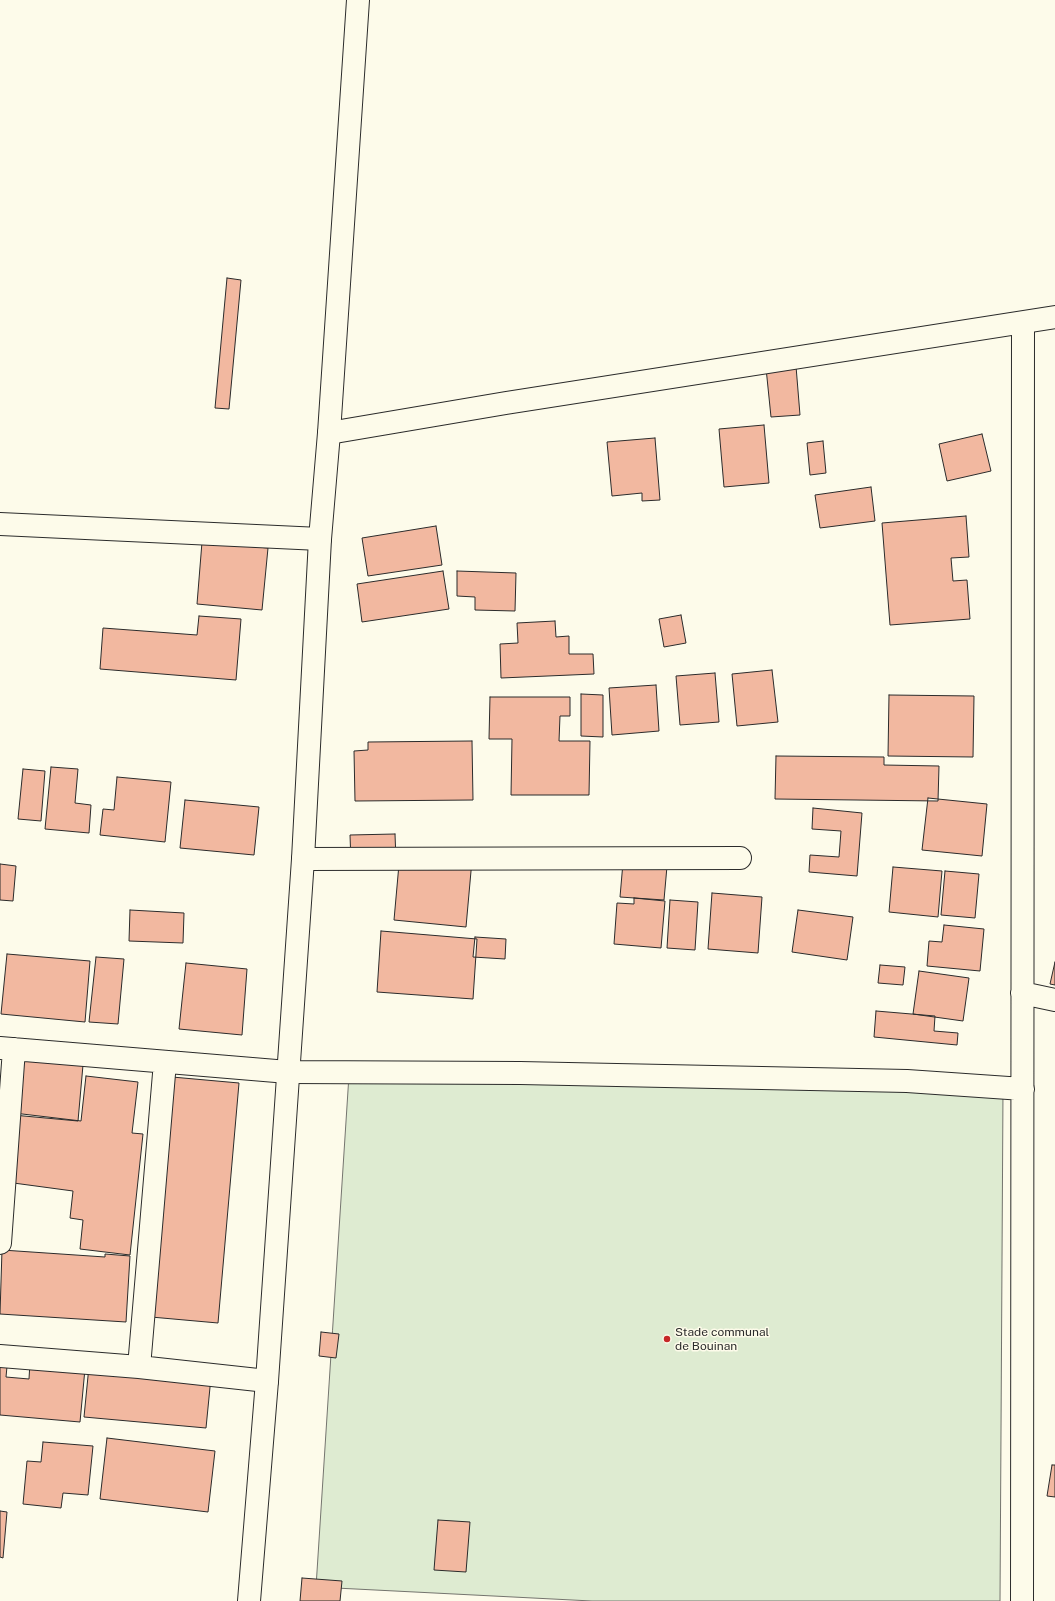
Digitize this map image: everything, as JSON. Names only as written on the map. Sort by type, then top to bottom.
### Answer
[{"type":"street","points":[[249,1601],[267,1381],[303,859],[320,540],[329,433],[358,0]]},
{"type":"street","points":[[329,433],[506,403],[1055,318]]},
{"type":"street","points":[[1022,1601],[1023,323]]},
{"type":"street","points":[[0,524],[320,540]]},
{"type":"street","points":[[303,859],[740,858]]},
{"type":"street","points":[[1022,993],[1055,1000]]},
{"type":"street","points":[[0,1243],[7,1048],[288,1072],[520,1073],[899,1081],[1023,1089]]},
{"type":"street","points":[[139,1367],[165,1062]]},
{"type":"street","points":[[0,1356],[139,1367],[267,1381]]},
{"type":"green space","name":"Stade communal de Bouinan","points":[[349,1075],[1003,1090],[1000,1601],[592,1601],[316,1587]]},
{"type":"building","points":[[227,278],[241,280],[229,409],[215,408]]},
{"type":"building","points":[[796,366],[800,415],[771,417],[766,368]]},
{"type":"building","points":[[764,425],[769,483],[724,487],[719,429]]},
{"type":"building","points":[[982,434],[991,471],[947,481],[939,444]]},
{"type":"building","points":[[655,438],[660,500],[642,501],[642,493],[612,496],[607,442]]},
{"type":"building","points":[[823,441],[826,473],[810,475],[807,443]]},
{"type":"building","points":[[871,487],[875,521],[820,528],[815,495]]},
{"type":"building","points":[[966,516],[969,557],[951,558],[953,581],[967,580],[970,619],[890,625],[882,523]]},
{"type":"building","points":[[436,526],[442,565],[368,576],[362,538]]},
{"type":"building","points":[[202,542],[268,548],[262,610],[197,604]]},
{"type":"building","points":[[443,571],[449,609],[362,622],[357,584]]},
{"type":"building","points":[[457,571],[516,573],[515,611],[475,610],[475,597],[457,596]]},
{"type":"building","points":[[681,615],[686,643],[664,647],[659,619]]},
{"type":"building","points":[[199,616],[241,619],[236,680],[100,669],[103,628],[197,635]]},
{"type":"building","points":[[555,621],[556,637],[569,636],[569,654],[593,654],[594,674],[501,678],[500,644],[518,643],[517,623]]},
{"type":"building","points":[[772,670],[778,722],[737,726],[732,674]]},
{"type":"building","points":[[715,673],[719,722],[680,725],[676,676]]},
{"type":"building","points":[[656,685],[659,731],[612,735],[609,688]]},
{"type":"building","points":[[581,694],[603,695],[603,737],[581,736]]},
{"type":"building","points":[[889,695],[974,696],[973,757],[888,756]]},
{"type":"building","points":[[490,697],[570,697],[570,716],[560,716],[559,741],[590,741],[589,795],[511,795],[512,739],[489,739]]},
{"type":"building","points":[[472,741],[473,800],[355,801],[354,751],[368,750],[368,742]]},
{"type":"building","points":[[776,756],[884,757],[884,765],[939,766],[938,801],[775,799]]},
{"type":"building","points":[[51,767],[78,769],[75,803],[91,805],[89,833],[45,829]]},
{"type":"building","points":[[23,769],[45,771],[41,821],[18,819]]},
{"type":"building","points":[[117,777],[171,782],[165,842],[100,835],[103,809],[114,810]]},
{"type":"building","points":[[928,798],[987,804],[982,856],[922,850]]},
{"type":"building","points":[[185,800],[259,807],[254,855],[180,848]]},
{"type":"building","points":[[813,808],[862,813],[857,876],[809,872],[810,855],[839,857],[841,831],[812,829]]},
{"type":"building","points":[[395,834],[396,860],[351,863],[350,835]]},
{"type":"building","points":[[624,851],[668,855],[664,900],[620,897]]},
{"type":"building","points":[[400,853],[472,860],[466,927],[394,920]]},
{"type":"building","points":[[0,864],[16,866],[13,901],[0,900]]},
{"type":"building","points":[[893,867],[942,871],[938,917],[889,912]]},
{"type":"building","points":[[945,871],[979,874],[975,918],[941,915]]},
{"type":"building","points":[[712,893],[762,897],[758,953],[708,949]]},
{"type":"building","points":[[634,898],[665,901],[661,948],[614,944],[617,903],[634,904]]},
{"type":"building","points":[[670,900],[698,902],[695,950],[667,948]]},
{"type":"building","points":[[130,910],[184,913],[183,943],[129,941]]},
{"type":"building","points":[[798,910],[853,917],[847,960],[792,952]]},
{"type":"building","points":[[944,925],[984,929],[980,971],[927,966],[929,941],[942,942]]},
{"type":"building","points":[[381,931],[477,939],[473,999],[377,992]]},
{"type":"building","points":[[475,937],[506,939],[505,959],[473,957]]},
{"type":"building","points":[[7,954],[90,961],[85,1022],[1,1014]]},
{"type":"building","points":[[96,957],[124,959],[118,1024],[89,1022]]},
{"type":"building","points":[[1055,962],[1055,985],[1050,984]]},
{"type":"building","points":[[186,963],[247,969],[242,1035],[179,1029]]},
{"type":"building","points":[[880,965],[905,967],[903,985],[878,983]]},
{"type":"building","points":[[919,971],[969,978],[963,1021],[913,1014]]},
{"type":"building","points":[[876,1011],[935,1016],[934,1031],[958,1033],[957,1045],[874,1037]]},
{"type":"building","points":[[18,1058],[83,1065],[78,1121],[13,1115]]},
{"type":"building","points":[[86,1076],[138,1082],[132,1133],[143,1134],[130,1255],[80,1249],[83,1220],[70,1218],[73,1191],[6,1182],[14,1113],[81,1121]]},
{"type":"building","points":[[172,1077],[239,1083],[218,1323],[151,1317]]},
{"type":"building","points":[[2,1250],[105,1257],[105,1254],[130,1256],[126,1322],[0,1314]]},
{"type":"building","points":[[321,1332],[339,1334],[336,1358],[319,1356]]},
{"type":"building","points":[[0,1355],[8,1356],[6,1377],[29,1379],[30,1362],[86,1358],[80,1422],[0,1415]]},
{"type":"building","points":[[90,1356],[212,1367],[206,1428],[84,1417]]},
{"type":"building","points":[[107,1438],[215,1451],[208,1512],[100,1499]]},
{"type":"building","points":[[43,1442],[93,1446],[88,1495],[63,1493],[61,1508],[23,1504],[27,1461],[41,1462]]},
{"type":"building","points":[[1052,1465],[1055,1465],[1055,1497],[1047,1496]]},
{"type":"building","points":[[0,1511],[7,1512],[3,1558],[0,1557]]},
{"type":"building","points":[[438,1520],[470,1522],[466,1572],[434,1570]]},
{"type":"building","points":[[302,1578],[342,1581],[340,1601],[300,1601]]},
{"type":"place","name":"Stade communal de Bouinan","points":[[667,1339]]}]
